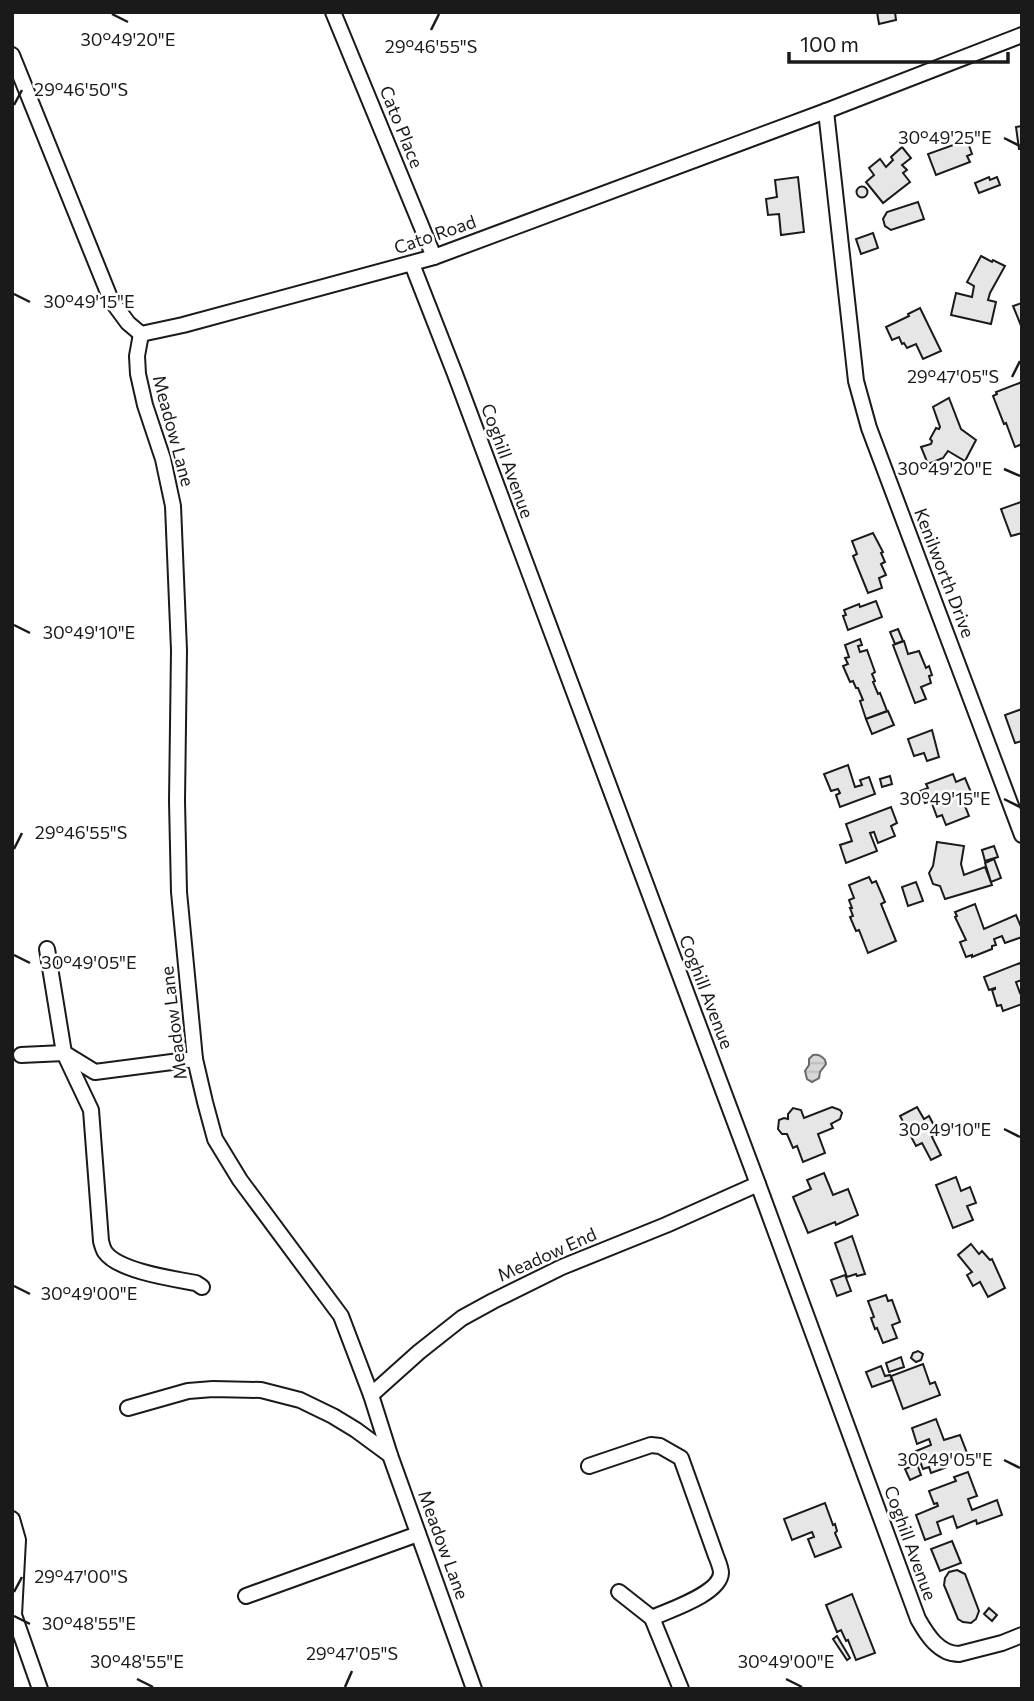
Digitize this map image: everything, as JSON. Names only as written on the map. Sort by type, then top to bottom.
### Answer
[{"type":"street","name":"Cato Place","points":[[333,12],[434,257]]},
{"type":"street","name":"Cato Road","points":[[141,334],[434,257],[1022,35]]},
{"type":"street","points":[[12,55],[111,300],[128,323],[141,334]]},
{"type":"street","name":"Kenilworth Drive","points":[[826,111],[856,381],[861,405],[1022,835]]},
{"type":"street","name":"Coghill Avenue","points":[[411,264],[455,374],[918,1619],[936,1644],[952,1654],[1002,1643],[1022,1635]]},
{"type":"street","name":"Meadow Lane","points":[[141,334],[137,356],[138,374],[163,459],[173,506],[179,650],[179,892],[195,1059],[215,1139],[240,1180],[341,1316],[372,1395],[390,1455],[474,1689]]},
{"type":"street","points":[[47,949],[64,1052],[91,1110],[101,1241],[106,1253],[115,1261],[139,1271],[196,1283],[202,1287]]},
{"type":"street","points":[[21,1055],[64,1052],[95,1072],[195,1059]]},
{"type":"street","name":"Meadow End","points":[[372,1395],[461,1318],[562,1267],[758,1184]]},
{"type":"street","points":[[128,1408],[188,1391],[261,1390],[300,1400],[333,1416],[390,1455]]},
{"type":"street","points":[[589,1466],[651,1445],[660,1446],[681,1458],[721,1572],[717,1585],[708,1592],[652,1618]]},
{"type":"street","points":[[12,1519],[18,1540],[14,1615],[40,1689]]},
{"type":"street","points":[[246,1596],[418,1534]]},
{"type":"street","points":[[619,1592],[652,1618],[681,1689]]},
{"type":"shaded area","points":[[813,1055],[821,1056],[826,1064],[819,1078],[812,1082],[807,1079],[805,1071]]},
{"type":"building","points":[[877,12],[895,12],[896,20],[879,24]]},
{"type":"building","points":[[1022,126],[1022,149],[1019,149],[1016,127]]},
{"type":"building","points":[[967,140],[972,154],[967,156],[970,162],[936,175],[928,154]]},
{"type":"building","points":[[902,147],[911,158],[902,165],[907,170],[903,173],[910,182],[883,203],[866,182],[874,175],[869,168],[880,159],[886,167],[893,160],[891,157]]},
{"type":"building","points":[[798,177],[804,232],[781,235],[779,214],[768,215],[766,199],[777,197],[775,180]]},
{"type":"building","points":[[989,177],[990,180],[997,177],[1000,185],[979,193],[975,183]]},
{"type":"building","points":[[862,187],[866,188],[866,196],[862,197],[858,196],[857,192],[858,188]]},
{"type":"building","points":[[918,202],[924,219],[891,230],[885,226],[883,219],[887,212]]},
{"type":"building","points":[[873,233],[878,248],[861,254],[856,239]]},
{"type":"building","points":[[981,256],[1005,266],[988,300],[996,302],[991,324],[951,315],[956,293],[972,297],[974,286],[967,282]]},
{"type":"building","points":[[1022,303],[1022,328],[1013,306]]},
{"type":"building","points":[[920,308],[941,351],[923,359],[916,344],[907,348],[899,337],[892,340],[886,327]]},
{"type":"building","points":[[1022,382],[1022,444],[1015,447],[993,396],[996,392]]},
{"type":"building","points":[[949,398],[961,429],[976,440],[965,461],[948,451],[943,458],[928,464],[921,447],[931,444],[930,439],[936,428],[940,427],[933,407]]},
{"type":"building","points":[[1021,502],[1022,533],[1011,536],[1001,509]]},
{"type":"building","points":[[873,533],[883,552],[881,553],[885,562],[881,564],[886,575],[879,578],[882,588],[868,593],[853,556],[857,554],[852,541]]},
{"type":"building","points":[[876,601],[882,617],[848,630],[843,616],[846,615],[844,610]]},
{"type":"building","points":[[898,629],[903,641],[895,644],[890,632]]},
{"type":"building","points":[[860,639],[860,652],[867,650],[875,672],[872,674],[875,681],[873,682],[887,711],[866,719],[858,688],[853,681],[850,682],[843,666],[848,664],[845,658],[849,657],[845,645]]},
{"type":"building","points":[[904,641],[908,654],[919,651],[932,675],[929,676],[931,683],[921,687],[926,699],[915,703],[893,645]]},
{"type":"building","points":[[1022,709],[1022,741],[1015,743],[1005,715]]},
{"type":"building","points":[[888,711],[894,725],[872,734],[866,719]]},
{"type":"building","points":[[932,730],[939,757],[927,761],[924,753],[914,756],[908,739]]},
{"type":"building","points":[[848,765],[855,787],[862,785],[860,780],[869,777],[875,794],[840,807],[836,795],[840,793],[838,789],[831,791],[824,774]]},
{"type":"building","points":[[953,774],[956,782],[965,778],[973,797],[963,801],[969,816],[946,825],[942,815],[937,817],[931,801],[925,803],[920,791],[928,788],[926,784]]},
{"type":"building","points":[[890,776],[892,784],[882,787],[880,779]]},
{"type":"building","points":[[891,807],[897,823],[891,826],[895,836],[878,843],[874,832],[870,833],[877,851],[846,863],[840,845],[852,841],[846,824]]},
{"type":"building","points":[[937,842],[964,846],[961,864],[964,875],[985,867],[992,885],[945,899],[940,886],[933,884],[929,873],[933,866]]},
{"type":"building","points":[[994,846],[998,857],[985,861],[982,850]]},
{"type":"building","points":[[994,859],[1001,878],[991,882],[985,863]]},
{"type":"building","points":[[869,877],[872,883],[876,881],[885,902],[881,904],[896,941],[868,953],[859,930],[856,931],[850,917],[853,916],[849,900],[854,898],[849,885]]},
{"type":"building","points":[[916,882],[923,901],[908,906],[902,887]]},
{"type":"building","points":[[975,904],[984,929],[1016,915],[1022,929],[1022,937],[1005,943],[1002,936],[994,939],[996,945],[992,946],[992,949],[966,957],[960,942],[966,940],[955,912]]},
{"type":"building","points":[[1020,963],[1022,980],[1016,982],[1020,993],[1022,992],[1022,1004],[1003,1011],[1001,1005],[997,1006],[992,990],[995,988],[989,990],[984,977]]},
{"type":"building","points":[[832,1107],[842,1113],[840,1119],[831,1124],[833,1128],[818,1134],[825,1153],[803,1162],[797,1146],[793,1148],[787,1134],[782,1134],[778,1129],[779,1120],[788,1119],[793,1108],[801,1110],[804,1118]]},
{"type":"building","points":[[917,1107],[924,1119],[929,1116],[937,1131],[932,1137],[941,1155],[931,1160],[922,1143],[916,1146],[900,1116]]},
{"type":"building","points":[[824,1173],[833,1195],[848,1189],[858,1215],[808,1233],[793,1197],[811,1189],[807,1180]]},
{"type":"building","points":[[956,1177],[961,1191],[970,1187],[976,1203],[967,1206],[973,1220],[953,1228],[936,1185]]},
{"type":"building","points":[[852,1236],[865,1274],[847,1277],[835,1243]]},
{"type":"building","points":[[971,1244],[979,1254],[982,1251],[992,1259],[1005,1288],[988,1297],[980,1282],[973,1286],[967,1275],[972,1272],[958,1255]]},
{"type":"building","points":[[845,1275],[851,1291],[837,1296],[831,1280]]},
{"type":"building","points":[[886,1295],[888,1301],[892,1300],[900,1322],[892,1325],[897,1338],[883,1343],[871,1318],[874,1317],[868,1301]]},
{"type":"building","points":[[918,1351],[923,1354],[921,1360],[916,1362],[911,1358],[913,1353]]},
{"type":"building","points":[[901,1357],[904,1367],[889,1372],[886,1363]]},
{"type":"building","points":[[923,1364],[930,1384],[935,1382],[940,1395],[903,1409],[891,1376]]},
{"type":"building","points":[[881,1366],[885,1376],[890,1375],[892,1380],[872,1387],[866,1372]]},
{"type":"building","points":[[936,1419],[944,1440],[960,1435],[967,1453],[943,1462],[945,1468],[931,1473],[929,1467],[923,1469],[916,1451],[931,1445],[929,1439],[917,1444],[912,1428]]},
{"type":"building","points":[[917,1464],[921,1475],[910,1480],[905,1469]]},
{"type":"building","points":[[968,1472],[977,1496],[968,1499],[972,1510],[997,1500],[1002,1515],[977,1524],[976,1520],[957,1528],[953,1516],[937,1522],[941,1534],[925,1540],[916,1515],[938,1506],[937,1503],[934,1504],[929,1491],[956,1481],[954,1477]]},
{"type":"building","points":[[825,1503],[833,1525],[835,1524],[835,1533],[841,1547],[815,1557],[808,1539],[814,1537],[812,1532],[792,1540],[784,1519]]},
{"type":"building","points":[[952,1541],[961,1563],[940,1571],[931,1549]]},
{"type":"building","points":[[957,1570],[965,1574],[979,1611],[971,1623],[958,1619],[944,1585],[949,1572]]},
{"type":"building","points":[[852,1594],[875,1653],[856,1660],[848,1640],[846,1641],[841,1630],[837,1632],[826,1605]]},
{"type":"building","points":[[989,1608],[997,1615],[992,1621],[984,1614]]},
{"type":"building","points":[[837,1636],[850,1658],[847,1660],[833,1639]]}]
